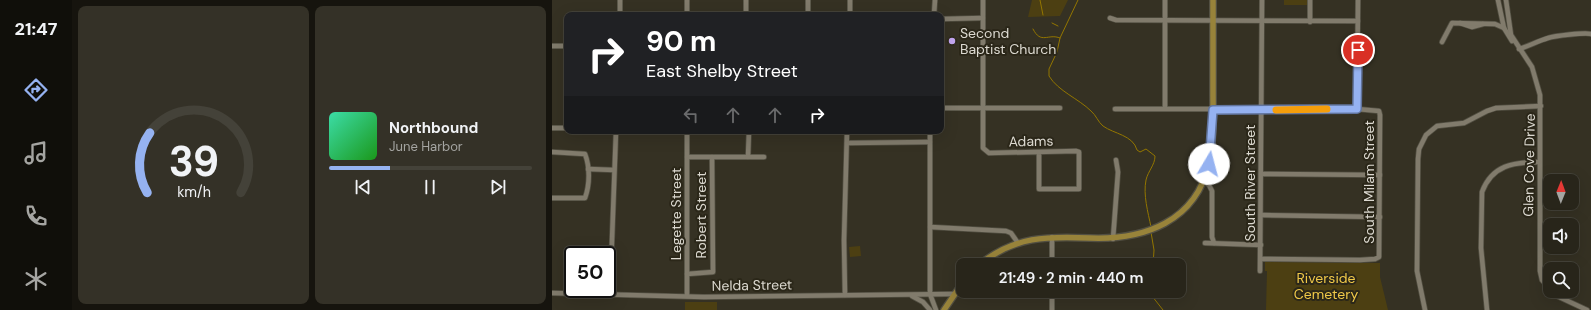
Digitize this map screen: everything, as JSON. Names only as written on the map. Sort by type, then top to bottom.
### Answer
[{"type":"main road","points":[[990,258],[1018,243],[1052,236],[1113,239],[1149,231],[1176,216],[1194,197],[1203,181],[1210,154],[1213,110],[1213,0]]},
{"type":"main road","points":[[944,310],[956,290]]},
{"type":"street","points":[[620,0],[620,12]]},
{"type":"street","points":[[687,0],[687,12]]},
{"type":"street","points":[[746,0],[746,12]]},
{"type":"street","points":[[808,0],[808,12]]},
{"type":"street","points":[[850,0],[850,12]]},
{"type":"street","points":[[934,12],[935,0]]},
{"type":"street","points":[[983,0],[983,109]]},
{"type":"street","points":[[1165,0],[1165,108]]},
{"type":"street","name":"South River Street","points":[[1260,271],[1262,0]]},
{"type":"street","points":[[1310,0],[1310,22]]},
{"type":"street","name":"South Milam Street","points":[[1261,259],[1360,260],[1376,259],[1379,257],[1379,111],[1357,109],[1358,0]]},
{"type":"street","name":"Glen Cove Drive","points":[[1498,0],[1504,28],[1528,62],[1535,75],[1541,106],[1539,162],[1540,271],[1543,281]]},
{"type":"street","name":"Glen Cove Drive","points":[[1506,0],[1509,27],[1516,44]]},
{"type":"street","points":[[944,19],[983,18]]},
{"type":"street","points":[[1110,18],[1116,20],[1213,22],[1358,21]]},
{"type":"street","points":[[1495,24],[1501,19]]},
{"type":"street","points":[[1442,42],[1449,26],[1452,23],[1472,27],[1484,24],[1495,24],[1504,28]]},
{"type":"street","points":[[1519,49],[1550,37],[1562,37],[1580,32],[1591,34]]},
{"type":"street","points":[[552,46],[564,46]]},
{"type":"street","points":[[1425,310],[1417,270],[1418,159],[1422,142],[1426,135],[1437,126],[1464,123],[1487,111],[1506,107],[1541,106]]},
{"type":"street","points":[[944,108],[1060,108]]},
{"type":"street","name":"Adams","points":[[983,109],[982,145],[984,150],[989,153],[1039,152],[1079,152],[1079,189],[1039,189],[1039,152]]},
{"type":"street","points":[[1115,109],[1357,109]]},
{"type":"street","points":[[552,128],[564,128]]},
{"type":"street","points":[[612,246],[616,134]]},
{"type":"street","name":"Legette Street","points":[[687,134],[687,296]]},
{"type":"street","points":[[748,157],[749,134]]},
{"type":"street","points":[[846,295],[844,240],[847,134]]},
{"type":"street","points":[[930,134],[930,310]]},
{"type":"street","points":[[847,143],[930,142]]},
{"type":"street","points":[[552,152],[585,154],[588,169],[588,191],[585,198],[552,198]]},
{"type":"street","points":[[688,157],[764,157]]},
{"type":"street","name":"Robert Street","points":[[687,274],[712,272],[712,157]]},
{"type":"street","points":[[1113,239],[1118,172],[1116,160]]},
{"type":"street","points":[[1487,310],[1481,248],[1480,215],[1482,192],[1485,184],[1500,168],[1520,162],[1539,162]]},
{"type":"street","points":[[588,169],[614,170]]},
{"type":"street","points":[[1261,174],[1380,175]]},
{"type":"street","points":[[1203,181],[1209,185],[1212,191],[1212,237],[1214,243]]},
{"type":"street","points":[[1260,215],[1380,217]]},
{"type":"street","points":[[930,227],[1006,231],[1014,237],[1018,243]]},
{"type":"street","points":[[1052,236],[1052,258]]},
{"type":"street","points":[[1205,243],[1220,245],[1261,245]]},
{"type":"street","name":"Nelda Street","points":[[552,293],[564,293]]},
{"type":"street","points":[[930,294],[936,310]]},
{"type":"street","name":"Nelda Street","points":[[616,295],[953,294]]},
{"type":"street","points":[[910,295],[923,302],[930,310]]},
{"type":"street","points":[[1052,298],[1052,310]]},
{"type":"street","name":"Glen Cove Drive","points":[[1561,298],[1587,310]]},
{"type":"green space","points":[[1032,0],[1068,0],[1060,16],[1028,17]]},
{"type":"green space","points":[[1284,0],[1307,0],[1307,5],[1284,5]]},
{"type":"green space","points":[[860,246],[861,256],[850,257],[849,247]]},
{"type":"green space","name":"Riverside Cemetery","points":[[1265,262],[1380,263],[1380,277],[1388,310],[1266,310],[1267,271],[1265,271]]},
{"type":"green space","points":[[685,302],[717,302],[717,310],[685,310]]},
{"type":"waterway","points":[[1040,0],[1043,15]]},
{"type":"waterway","points":[[1078,0],[1060,38],[1057,52],[1049,69],[1049,76],[1063,91],[1091,111],[1103,126],[1132,141],[1137,150],[1140,152],[1146,149],[1155,156],[1145,186],[1146,204],[1151,227]]},
{"type":"waterway","points":[[1052,23],[1058,26]]},
{"type":"waterway","points":[[1033,29],[1036,34],[1042,38],[1060,38]]},
{"type":"waterway","points":[[1151,232],[1154,250],[1153,258]]},
{"type":"waterway","points":[[1154,298],[1163,310]]},
{"type":"slow traffic","points":[[1276,110],[1327,109]]},
{"type":"place","name":"Second Baptist Church","points":[[952,41]]},
{"type":"route","points":[[1209,164],[1212,142],[1213,110],[1357,109],[1358,50]]}]
